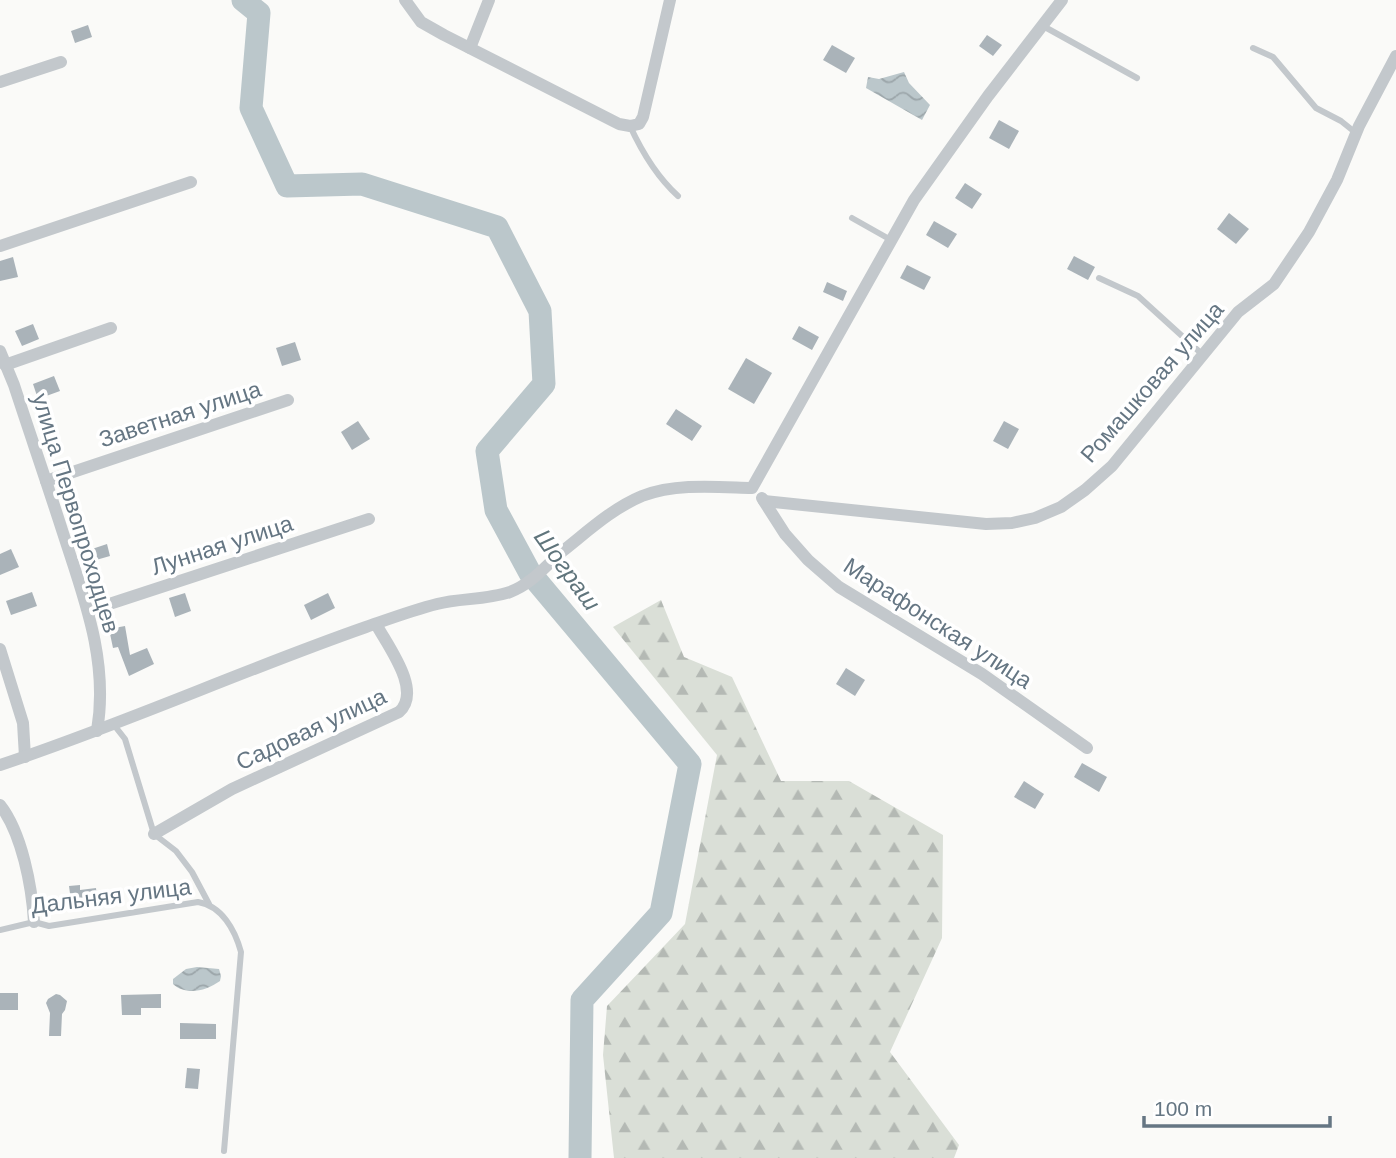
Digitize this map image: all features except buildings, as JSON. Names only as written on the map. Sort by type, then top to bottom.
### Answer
[{"type":"street","points":[[405,0],[421,22],[620,124],[630,126],[639,124],[643,117],[670,0]]},
{"type":"street","points":[[470,48],[489,0]]},
{"type":"street","points":[[0,765],[114,725],[236,674],[376,624],[438,604],[509,592],[542,571],[605,517],[642,496],[686,487],[752,488],[921,190],[988,96],[1062,0]]},
{"type":"street","name":"Ромашковая улица","points":[[764,501],[956,523],[1012,523],[1035,518],[1061,507],[1112,466],[1238,312],[1274,284],[1309,232],[1396,55]]},
{"type":"street","points":[[0,82],[61,62]]},
{"type":"street","points":[[0,246],[191,183]]},
{"type":"street","points":[[5,365],[111,328]]},
{"type":"street","name":"улица Первопроходцев","points":[[0,351],[88,611],[100,667],[102,694],[97,731]]},
{"type":"street","name":"Заветная улица","points":[[46,481],[288,400]]},
{"type":"street","name":"Марафонская улица","points":[[752,488],[764,501],[785,534],[808,560],[839,587],[972,667],[1087,748]]},
{"type":"street","name":"Лунная улица","points":[[88,611],[369,519]]},
{"type":"street","name":"Садовая улица","points":[[155,834],[232,789],[400,712],[405,707],[408,691],[402,671],[376,624]]},
{"type":"street","points":[[0,649],[23,723],[25,757]]},
{"type":"street","points":[[0,805],[18,842],[33,900],[34,922]]},
{"type":"lane","points":[[1043,26],[1137,78]]},
{"type":"lane","points":[[1253,48],[1273,57],[1316,108],[1341,121],[1356,133]]},
{"type":"lane","points":[[630,126],[640,148],[678,197]]},
{"type":"lane","points":[[852,218],[891,240]]},
{"type":"lane","points":[[1099,278],[1138,296],[1203,355]]},
{"type":"lane","points":[[114,725],[125,739],[155,834],[176,851],[192,872],[209,904]]},
{"type":"lane","name":"Дальняя улица","points":[[0,930],[34,922],[49,926],[198,902],[209,904],[236,933],[241,953],[224,1151]]},
{"type":"green space","points":[[661,600],[684,657],[732,677],[781,781],[849,781],[943,835],[942,938],[890,1052],[959,1145],[954,1158],[614,1158],[603,1055],[607,1006],[685,924],[717,755],[613,627]]},
{"type":"water","points":[[904,72],[909,83],[930,105],[922,120],[866,88],[868,77],[879,79]]},
{"type":"water","points":[[186,969],[219,969],[220,981],[196,991],[184,990],[173,984],[173,979]]},
{"type":"waterway","name":"Шограш","points":[[243,0],[259,13],[251,108],[287,186],[362,184],[497,227],[540,311],[544,384],[487,451],[496,510],[530,573],[690,764],[661,913],[582,1000],[580,1158]]}]
